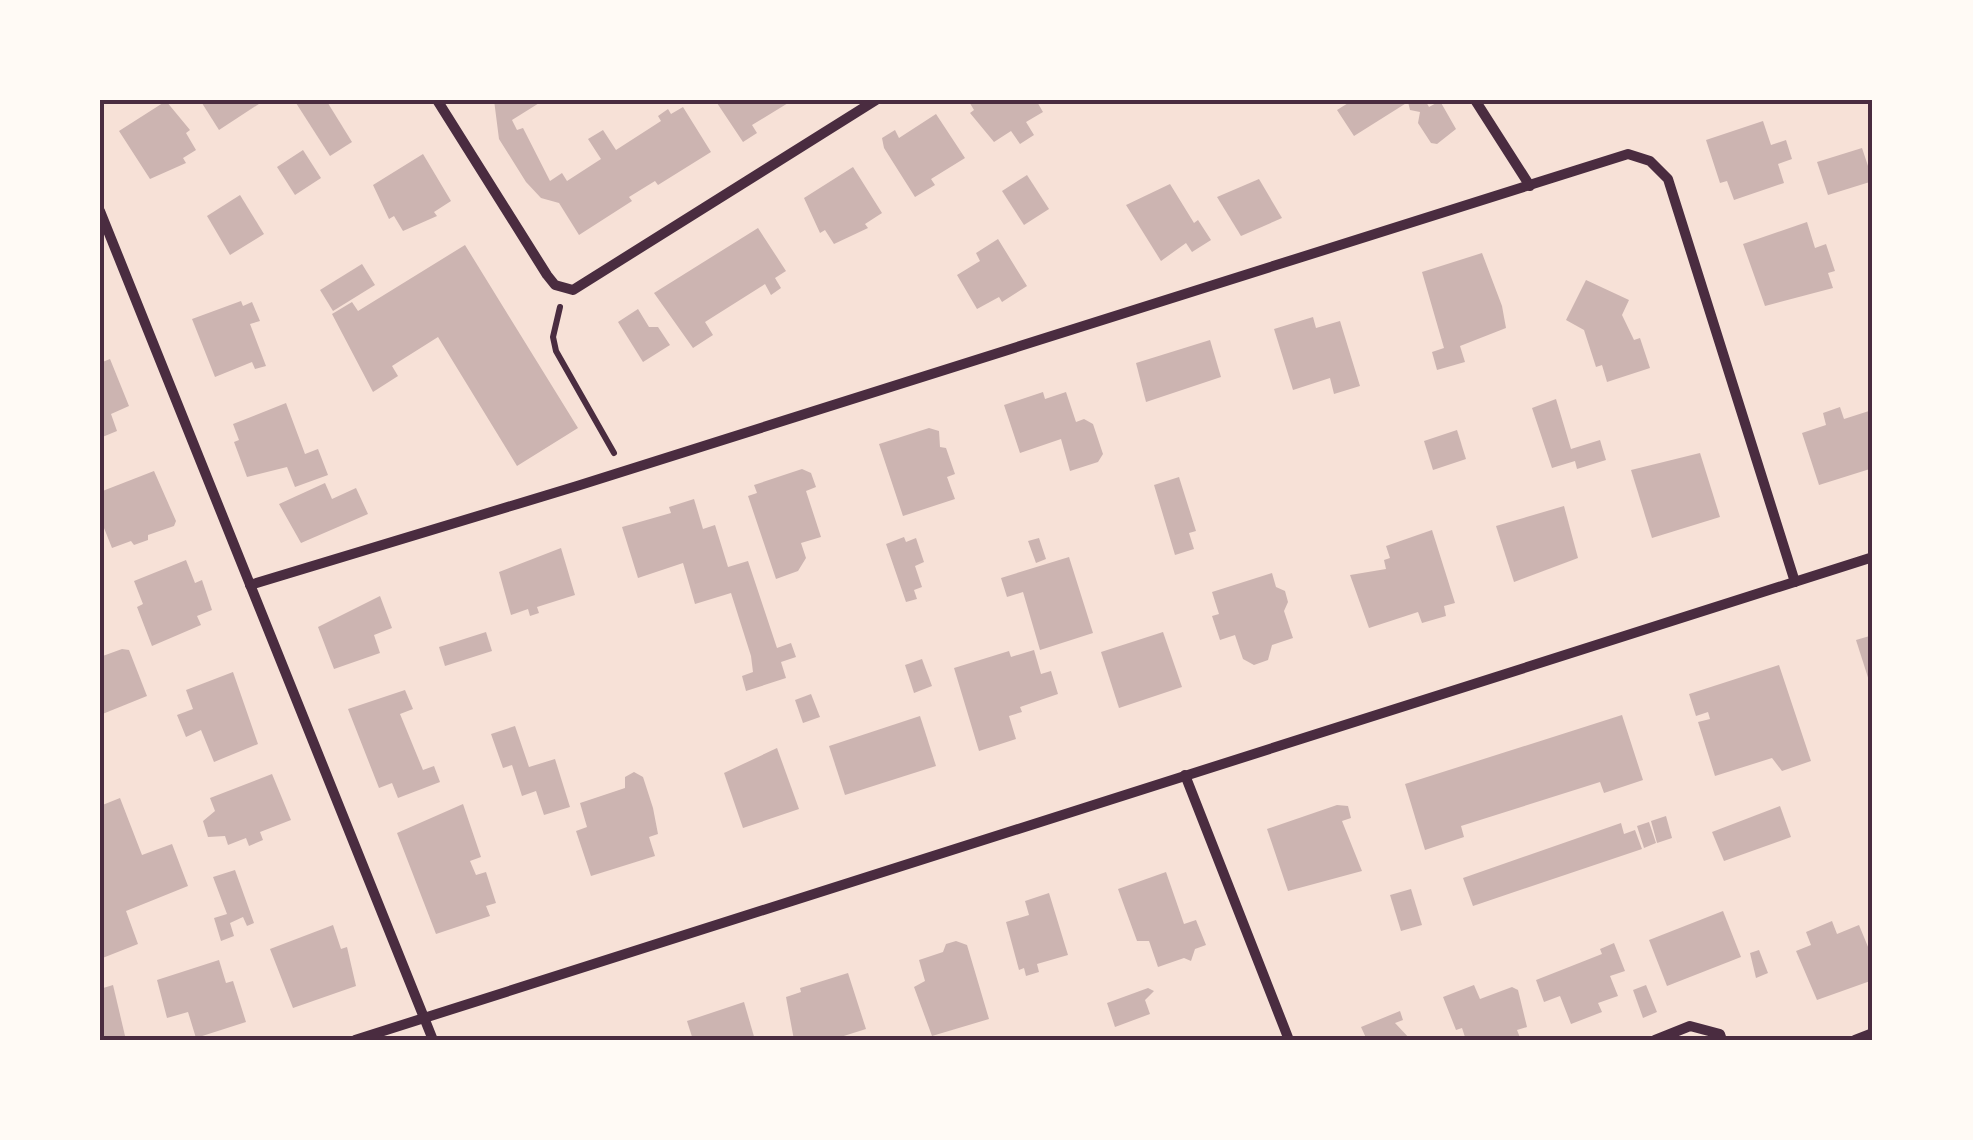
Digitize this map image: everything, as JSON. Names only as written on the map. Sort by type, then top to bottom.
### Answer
[{"type":"street","points":[[437,100],[547,276],[564,289],[584,286],[876,100]]},
{"type":"street","points":[[1475,100],[1530,186]]},
{"type":"street","points":[[250,585],[624,472],[1628,154],[1650,161],[1668,179],[1796,582]]},
{"type":"street","points":[[100,211],[433,1040]]},
{"type":"street","points":[[354,1040],[1873,557]]},
{"type":"street","points":[[1185,774],[1290,1040]]},
{"type":"street","points":[[1655,1040],[1690,1026],[1720,1034],[1722,1040]]},
{"type":"street","points":[[1855,1040],[1873,1032]]},
{"type":"path","points":[[564,289],[553,338],[556,352],[624,472]]},
{"type":"building","points":[[200,100],[265,100],[219,130]]},
{"type":"building","points":[[326,100],[352,142],[330,156],[296,103]]},
{"type":"building","points":[[494,100],[544,100],[512,120],[517,130],[523,128],[550,181],[562,173],[567,181],[601,159],[588,139],[603,130],[616,150],[661,121],[658,116],[668,109],[671,114],[683,107],[711,152],[658,185],[655,181],[629,197],[632,201],[579,235],[559,203],[541,198],[526,182],[499,139]]},
{"type":"building","points":[[715,100],[793,100],[752,125],[757,133],[743,142]]},
{"type":"building","points":[[968,100],[1036,100],[1043,112],[1026,122],[1034,135],[1020,144],[1011,131],[994,142],[970,113],[974,110]]},
{"type":"building","points":[[1353,100],[1425,100],[1429,107],[1440,101],[1456,129],[1437,144],[1431,143],[1418,123],[1420,112],[1410,110],[1408,102],[1354,136],[1337,110]]},
{"type":"building","points":[[166,101],[190,130],[186,133],[196,150],[183,158],[186,163],[150,179],[119,131]]},
{"type":"building","points":[[936,114],[965,158],[931,179],[935,185],[915,197],[884,148],[882,138],[895,130],[899,138]]},
{"type":"building","points":[[1763,121],[1771,145],[1786,140],[1792,159],[1778,164],[1784,183],[1734,200],[1727,181],[1720,183],[1706,140]]},
{"type":"building","points":[[1862,148],[1873,181],[1828,195],[1817,162]]},
{"type":"building","points":[[303,150],[321,178],[295,195],[277,167]]},
{"type":"building","points":[[423,154],[451,201],[434,212],[437,216],[403,231],[394,216],[389,219],[373,185]]},
{"type":"building","points":[[853,167],[882,213],[865,224],[868,228],[834,244],[825,230],[820,233],[804,198]]},
{"type":"building","points":[[1027,175],[1049,209],[1024,225],[1002,191]]},
{"type":"building","points":[[1259,179],[1282,218],[1241,236],[1217,197]]},
{"type":"building","points":[[1170,184],[1194,223],[1198,220],[1211,240],[1192,252],[1186,243],[1161,261],[1126,205]]},
{"type":"building","points":[[240,195],[264,234],[230,255],[207,216]]},
{"type":"building","points":[[1807,222],[1815,248],[1826,244],[1835,271],[1828,273],[1833,288],[1765,306],[1743,244]]},
{"type":"building","points":[[758,228],[786,271],[775,278],[781,288],[771,295],[765,284],[705,322],[713,335],[693,348],[654,293]]},
{"type":"building","points":[[998,239],[1027,286],[1002,302],[999,297],[977,309],[957,275],[980,261],[976,253]]},
{"type":"building","points":[[465,245],[578,428],[517,466],[438,337],[392,366],[398,376],[373,392],[332,314],[352,302],[358,311]]},
{"type":"building","points":[[1482,253],[1506,328],[1460,346],[1465,362],[1437,370],[1432,352],[1444,348],[1422,272]]},
{"type":"building","points":[[362,264],[375,285],[333,311],[320,290]]},
{"type":"building","points":[[1586,280],[1629,300],[1622,315],[1634,340],[1640,338],[1650,368],[1607,382],[1602,365],[1596,367],[1584,330],[1566,320]]},
{"type":"building","points":[[241,301],[243,306],[252,302],[260,321],[250,324],[266,366],[255,369],[252,362],[215,377],[192,319]]},
{"type":"building","points":[[638,309],[649,327],[658,327],[670,345],[643,362],[618,322]]},
{"type":"building","points":[[1313,317],[1316,328],[1340,321],[1360,386],[1334,394],[1330,378],[1293,390],[1274,329]]},
{"type":"building","points":[[1210,340],[1221,377],[1146,402],[1136,363]]},
{"type":"building","points":[[110,359],[129,406],[111,414],[117,431],[100,438],[100,363]]},
{"type":"building","points":[[1043,392],[1045,399],[1066,392],[1076,422],[1084,419],[1093,424],[1103,454],[1098,462],[1070,471],[1061,439],[1020,453],[1004,405]]},
{"type":"building","points":[[1556,399],[1571,449],[1600,440],[1606,460],[1577,469],[1575,461],[1552,468],[1532,408]]},
{"type":"building","points":[[286,403],[305,454],[318,449],[328,475],[295,487],[287,467],[247,477],[234,442],[239,440],[233,424]]},
{"type":"building","points":[[1840,407],[1844,419],[1869,411],[1873,468],[1819,485],[1802,433],[1826,425],[1823,413]]},
{"type":"building","points":[[929,428],[939,431],[940,447],[946,448],[955,474],[947,477],[955,499],[903,516],[879,444]]},
{"type":"building","points":[[1457,430],[1466,459],[1433,470],[1424,441]]},
{"type":"building","points":[[1700,453],[1720,517],[1652,538],[1631,470]]},
{"type":"building","points":[[802,469],[811,473],[816,487],[806,491],[821,537],[801,543],[806,558],[798,571],[776,579],[748,496],[757,493],[754,485]]},
{"type":"building","points":[[154,471],[176,521],[174,526],[148,535],[148,540],[134,545],[131,541],[112,548],[100,518],[100,492]]},
{"type":"building","points":[[1179,477],[1196,531],[1189,533],[1194,549],[1175,555],[1154,485]]},
{"type":"building","points":[[325,483],[332,499],[356,488],[368,514],[301,543],[279,504]]},
{"type":"building","points":[[694,499],[703,529],[715,525],[728,567],[748,561],[777,648],[791,643],[796,657],[781,662],[786,678],[746,691],[742,676],[753,672],[751,656],[731,593],[695,604],[683,563],[638,578],[622,527],[671,513],[669,507]]},
{"type":"building","points":[[1564,506],[1578,558],[1514,582],[1496,526]]},
{"type":"building","points":[[1432,530],[1455,603],[1444,606],[1446,616],[1422,623],[1418,612],[1369,628],[1350,575],[1386,569],[1384,560],[1390,558],[1386,546]]},
{"type":"building","points":[[904,537],[906,542],[916,538],[924,562],[915,566],[922,587],[914,590],[917,599],[906,602],[886,544]]},
{"type":"building","points":[[1039,538],[1046,559],[1036,563],[1028,541]]},
{"type":"building","points":[[561,548],[575,595],[537,607],[539,613],[530,616],[528,609],[511,615],[499,572]]},
{"type":"building","points":[[1069,557],[1093,633],[1040,650],[1023,592],[1007,597],[1001,578]]},
{"type":"building","points":[[186,560],[195,583],[202,580],[212,610],[197,616],[201,625],[152,646],[137,607],[143,604],[134,581]]},
{"type":"building","points":[[1272,573],[1276,587],[1285,591],[1288,602],[1284,611],[1293,638],[1272,645],[1268,660],[1254,665],[1243,659],[1235,635],[1220,640],[1212,616],[1219,614],[1212,592]]},
{"type":"building","points":[[380,596],[392,628],[374,635],[380,653],[334,669],[318,627]]},
{"type":"building","points":[[486,632],[492,651],[445,666],[439,647]]},
{"type":"building","points":[[1163,632],[1182,687],[1119,708],[1101,652]]},
{"type":"building","points":[[1873,635],[1873,690],[1872,690],[1856,640]]},
{"type":"building","points":[[129,650],[147,696],[100,715],[100,657]]},
{"type":"building","points":[[1034,650],[1041,674],[1051,671],[1058,694],[1020,707],[1022,712],[1009,716],[1016,739],[979,751],[954,668],[1009,651],[1011,657]]},
{"type":"building","points":[[922,659],[932,686],[914,693],[905,665]]},
{"type":"building","points":[[1779,665],[1811,761],[1782,771],[1772,758],[1715,776],[1698,722],[1710,719],[1708,712],[1696,716],[1689,694]]},
{"type":"building","points":[[233,672],[258,744],[214,762],[201,730],[186,737],[177,715],[193,709],[186,690]]},
{"type":"building","points":[[405,690],[413,709],[400,714],[423,770],[434,766],[440,782],[398,798],[392,783],[379,788],[348,709]]},
{"type":"building","points":[[811,694],[820,717],[803,723],[795,700]]},
{"type":"building","points":[[1622,715],[1643,780],[1604,793],[1600,782],[1461,826],[1464,837],[1425,850],[1405,784]]},
{"type":"building","points":[[920,716],[936,766],[845,795],[829,746]]},
{"type":"building","points":[[515,726],[529,767],[555,759],[570,807],[544,815],[536,791],[522,796],[512,765],[503,768],[491,734]]},
{"type":"building","points":[[777,748],[799,809],[743,828],[724,773]]},
{"type":"building","points":[[634,772],[643,777],[653,808],[658,834],[649,837],[655,856],[591,876],[576,831],[587,827],[580,803],[625,788],[625,777]]},
{"type":"building","points":[[272,774],[291,820],[260,832],[263,840],[249,846],[246,838],[228,845],[225,836],[208,837],[203,821],[215,811],[210,798]]},
{"type":"building","points":[[120,798],[142,855],[172,844],[188,886],[126,911],[138,944],[100,959],[100,806]]},
{"type":"building","points":[[463,804],[481,857],[470,861],[476,875],[486,872],[496,903],[486,906],[490,916],[436,934],[397,833]]},
{"type":"building","points":[[1337,805],[1348,806],[1351,818],[1342,821],[1362,871],[1288,891],[1267,829]]},
{"type":"building","points":[[1780,806],[1791,837],[1724,861],[1712,832]]},
{"type":"building","points":[[1666,816],[1672,838],[1657,843],[1651,821]]},
{"type":"building","points":[[1649,822],[1656,843],[1644,848],[1637,826]]},
{"type":"building","points":[[1621,823],[1624,834],[1635,830],[1642,849],[1473,906],[1463,878]]},
{"type":"building","points":[[235,870],[254,923],[247,926],[243,917],[230,923],[234,936],[221,941],[214,918],[227,914],[213,877]]},
{"type":"building","points":[[1166,872],[1184,924],[1196,920],[1206,945],[1195,949],[1191,961],[1184,958],[1158,967],[1149,941],[1137,941],[1118,889]]},
{"type":"building","points":[[1411,889],[1422,925],[1401,931],[1390,895]]},
{"type":"building","points":[[1049,893],[1068,955],[1037,964],[1039,972],[1026,976],[1024,968],[1019,970],[1006,922],[1029,915],[1025,901]]},
{"type":"building","points":[[1723,911],[1741,957],[1667,986],[1649,940]]},
{"type":"building","points":[[1832,921],[1837,934],[1859,925],[1873,959],[1873,980],[1817,1000],[1796,951],[1811,945],[1806,932]]},
{"type":"building","points":[[333,925],[341,949],[347,947],[356,986],[293,1008],[270,949]]},
{"type":"building","points":[[956,941],[967,945],[989,1019],[932,1036],[914,987],[925,981],[919,960],[943,952],[946,944]]},
{"type":"building","points":[[1614,943],[1625,971],[1610,976],[1618,996],[1598,1003],[1602,1012],[1571,1024],[1560,996],[1544,1002],[1536,980],[1602,954],[1600,949]]},
{"type":"building","points":[[1759,950],[1768,973],[1756,978],[1750,953]]},
{"type":"building","points":[[219,960],[226,983],[233,981],[246,1022],[196,1038],[188,1012],[167,1018],[157,980]]},
{"type":"building","points":[[848,973],[866,1029],[831,1040],[794,1040],[786,997],[801,992],[800,988]]},
{"type":"building","points":[[113,985],[126,1040],[100,1040],[100,989]]},
{"type":"building","points":[[1474,985],[1480,999],[1512,987],[1518,990],[1527,1027],[1517,1030],[1521,1040],[1466,1040],[1462,1028],[1456,1030],[1443,997]]},
{"type":"building","points":[[1646,985],[1657,1012],[1643,1018],[1633,990]]},
{"type":"building","points":[[1148,988],[1154,991],[1145,1000],[1150,1014],[1115,1027],[1107,1003]]},
{"type":"building","points":[[744,1002],[755,1040],[693,1040],[687,1021]]},
{"type":"building","points":[[1400,1011],[1403,1020],[1395,1023],[1411,1040],[1367,1040],[1361,1027]]}]
